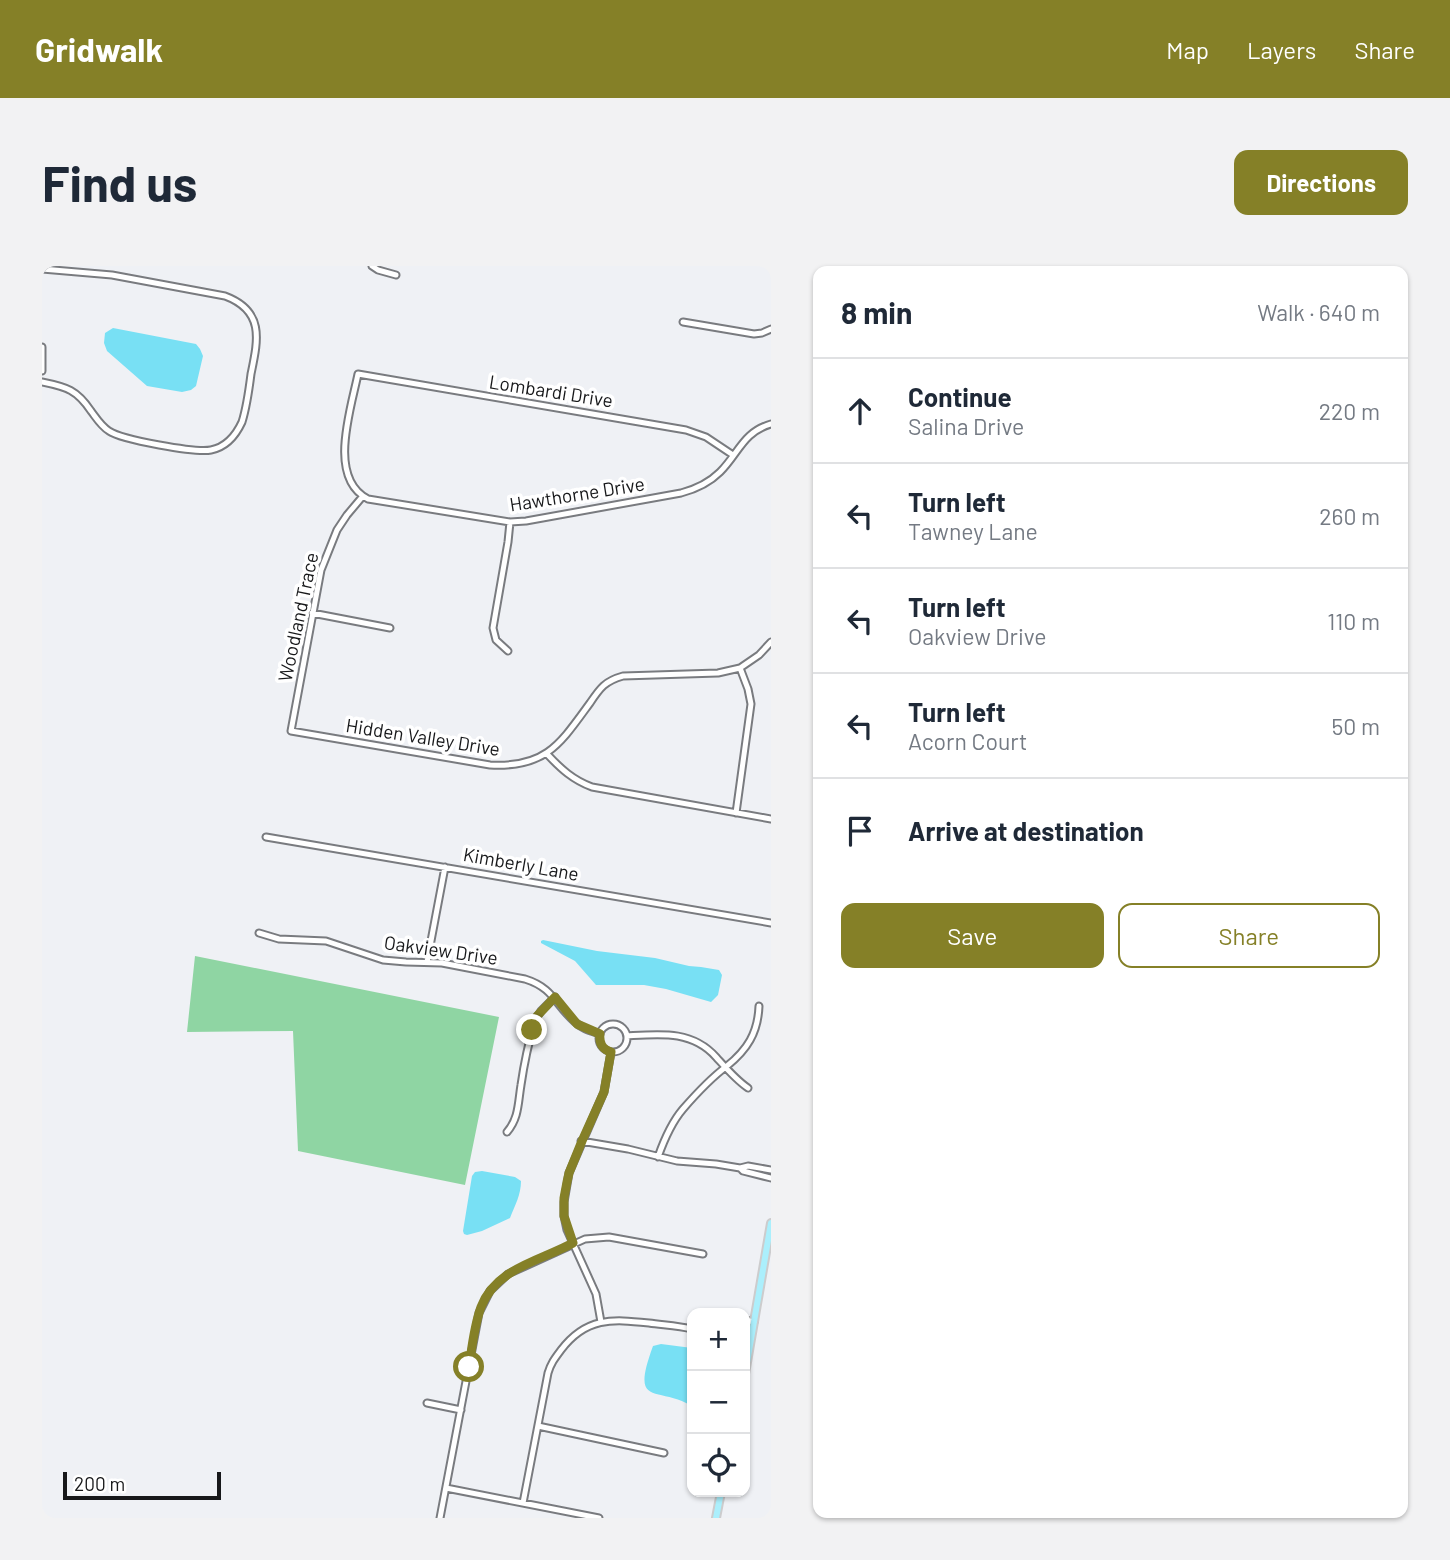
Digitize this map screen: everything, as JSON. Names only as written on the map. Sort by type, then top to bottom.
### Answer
[{"type":"main road","points":[[750,1333],[771,1223]]},
{"type":"main road","points":[[716,1518],[721,1497]]},
{"type":"street","points":[[372,266],[396,275]]},
{"type":"street","points":[[42,269],[112,275],[225,296],[239,302],[251,314],[257,339],[242,422],[236,434],[227,442],[210,450],[196,450],[115,435],[102,426],[74,391],[42,382]]},
{"type":"street","points":[[683,322],[754,334],[771,329]]},
{"type":"street","points":[[42,347],[42,370]]},
{"type":"street","name":"Lombardi Drive","points":[[363,496],[355,489],[346,473],[345,458],[348,424],[359,374],[686,430],[706,437],[733,455]]},
{"type":"street","name":"Hawthorne Drive","points":[[363,496],[379,501],[510,522],[527,522],[689,491],[717,475],[753,432],[771,424]]},
{"type":"street","name":"Woodland Trace","points":[[318,736],[290,731],[312,613],[330,542],[363,496]]},
{"type":"street","points":[[508,651],[496,639],[494,628],[510,522]]},
{"type":"street","points":[[312,613],[390,628]]},
{"type":"street","points":[[771,642],[759,655],[740,668],[718,673],[623,676],[612,679],[603,685],[563,739],[547,754],[563,772],[592,787],[771,818]]},
{"type":"street","points":[[736,813],[751,704],[740,668]]},
{"type":"street","name":"Hidden Valley Drive","points":[[318,736],[490,765],[507,766],[547,754]]},
{"type":"street","name":"Kimberly Lane","points":[[266,837],[771,923]]},
{"type":"street","points":[[427,962],[445,867]]},
{"type":"street","name":"Oakview Drive","points":[[259,933],[279,939],[326,941],[383,960],[453,965],[525,979],[538,984],[555,997],[577,1024],[600,1034]]},
{"type":"street","points":[[507,1132],[518,1113],[535,1020],[555,997]]},
{"type":"street","points":[[658,1157],[677,1116],[698,1093],[740,1056],[754,1035],[759,1006]]},
{"type":"street","points":[[615,1024],[623,1028],[627,1036],[627,1041],[620,1051],[611,1052],[600,1043],[600,1034],[606,1027],[615,1024]]},
{"type":"street","points":[[627,1036],[661,1034],[692,1039],[708,1048],[748,1088]]},
{"type":"street","points":[[601,1322],[596,1294],[566,1223],[564,1198],[569,1173],[604,1092],[611,1052]]},
{"type":"street","points":[[582,1141],[677,1161],[771,1170]]},
{"type":"street","points":[[740,1168],[771,1178]]},
{"type":"street","points":[[440,1518],[478,1319],[487,1296],[498,1281],[584,1239],[603,1237],[703,1254]]},
{"type":"street","points":[[523,1503],[553,1359],[577,1334],[601,1322],[620,1320],[687,1327]]},
{"type":"street","points":[[750,1322],[754,1322]]},
{"type":"street","points":[[427,1404],[461,1410]]},
{"type":"street","points":[[538,1426],[664,1453]]},
{"type":"street","points":[[446,1488],[599,1518]]},
{"type":"green space","points":[[195,956],[499,1017],[465,1185],[298,1151],[293,1031],[187,1032]]},
{"type":"water","points":[[113,328],[196,344],[203,356],[196,386],[182,392],[147,386],[107,351],[105,333]]},
{"type":"water","points":[[543,940],[719,970],[722,975],[718,995],[711,1002],[644,985],[596,985],[575,961],[541,943]]},
{"type":"water","points":[[475,1172],[515,1177],[521,1181],[520,1191],[510,1218],[467,1235],[463,1231],[472,1176]]},
{"type":"water","points":[[661,1344],[687,1347],[687,1404],[651,1392],[646,1387],[644,1379],[653,1346]]},
{"type":"route","points":[[469,1367],[479,1313],[494,1286],[513,1270],[573,1243],[564,1209],[569,1173],[604,1092],[611,1052],[600,1043],[600,1034],[577,1024],[555,997],[537,1016],[532,1030]]}]
